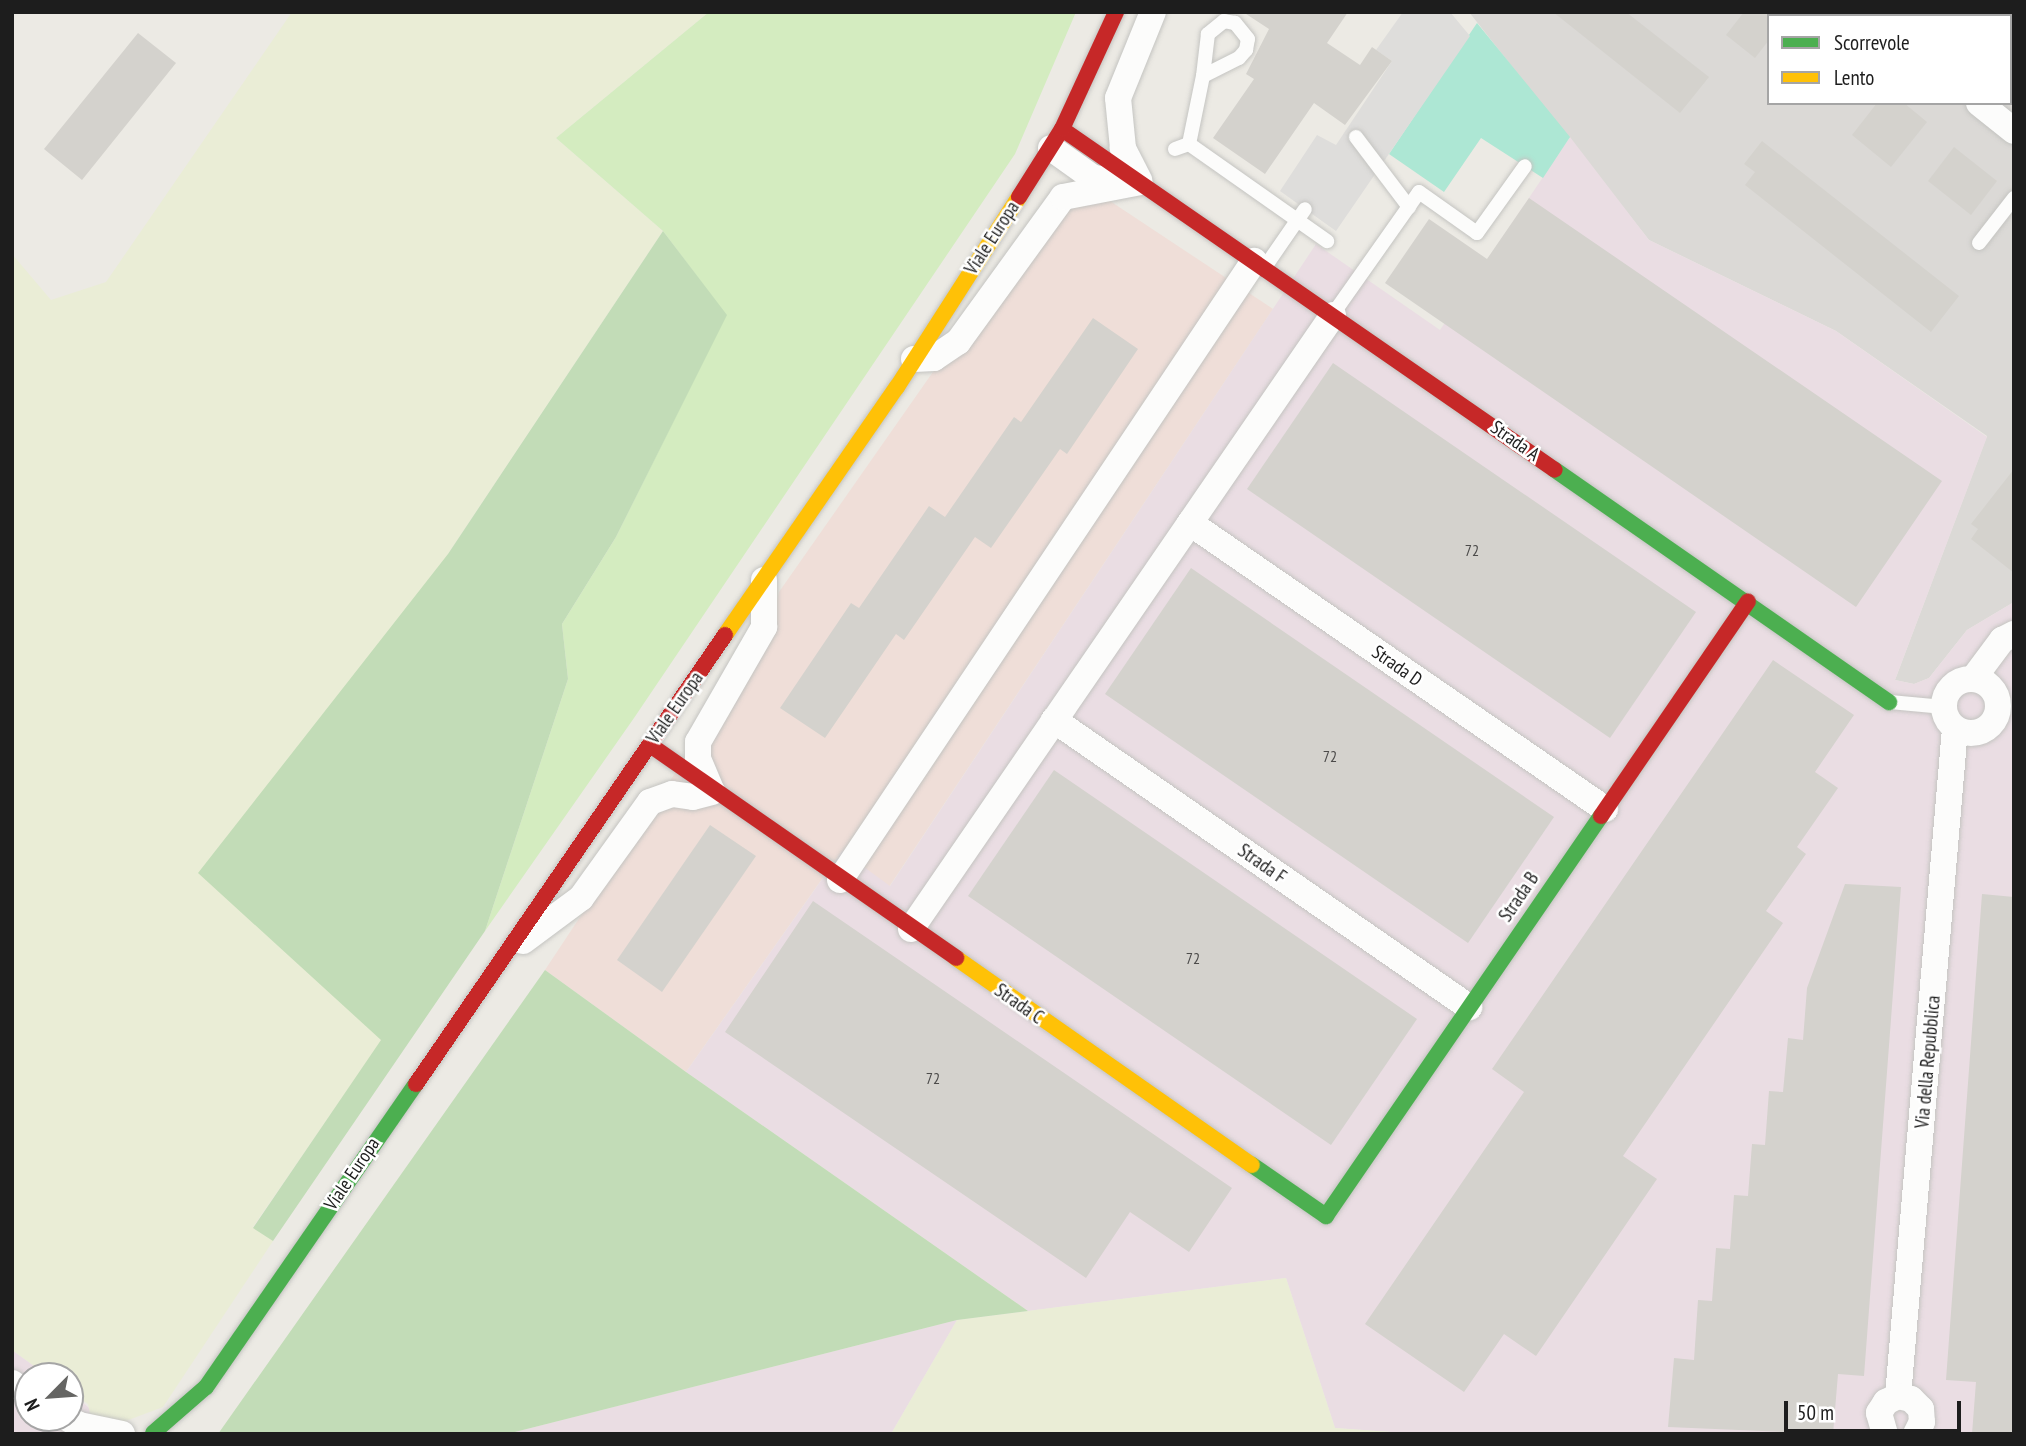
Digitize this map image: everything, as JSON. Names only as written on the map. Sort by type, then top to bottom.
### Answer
[{"type":"street","name":"Viale Europa","points":[[153,1433],[206,1387],[914,359],[1056,139],[1116,12]]},
{"type":"street","name":"Strada A","points":[[1153,12],[1118,97],[1123,148],[1140,182],[1748,601],[1889,702]]},
{"type":"street","points":[[1982,105],[2014,131]]},
{"type":"street","name":"Strada A","points":[[1056,139],[1093,178],[1140,182]]},
{"type":"street","points":[[914,359],[934,358],[958,342],[1063,197],[1140,182]]},
{"type":"street","points":[[839,880],[1259,264]]},
{"type":"street","points":[[911,929],[1332,315]]},
{"type":"street","name":"Strada D","points":[[1190,523],[1605,809]]},
{"type":"street","points":[[502,957],[582,898],[650,802],[671,793],[693,797],[712,792],[698,759],[698,742],[764,628],[764,580]]},
{"type":"street","name":"Strada B","points":[[1326,1216],[1748,601]]},
{"type":"street","points":[[1973,679],[1989,687],[1997,711],[1980,732],[1949,718],[1955,684],[1973,679],[2001,640],[2014,634]]},
{"type":"street","name":"Via della Repubblica","points":[[1898,1396],[1949,718]]},
{"type":"street","name":"Strada F","points":[[1054,720],[1469,1007]]},
{"type":"street","name":"Strada C","points":[[644,752],[669,781],[712,792],[1326,1216]]},
{"type":"street","name":"Viale Europa","points":[[198,1422],[206,1387]]},
{"type":"street","points":[[1885,1434],[1879,1413],[1885,1402],[1898,1396],[1911,1399],[1921,1409],[1923,1422],[1916,1434]]},
{"type":"street","points":[[84,1427],[122,1434]]},
{"type":"street","points":[[142,1434],[161,1434]]},
{"type":"lane","points":[[1203,76],[1182,147],[1302,215],[1327,241]]},
{"type":"lane","points":[[1356,137],[1409,207]]},
{"type":"lane","points":[[1332,315],[1419,192],[1477,233],[1525,166]]},
{"type":"lane","points":[[1979,243],[2014,198]]},
{"type":"lane","points":[[1259,264],[1302,215]]},
{"type":"lane","points":[[1889,702],[1949,718]]},
{"type":"shaded area","points":[[1403,12],[1450,12],[1470,36],[1336,231],[1280,191],[1317,135],[1336,145],[1392,61],[1376,50]]},
{"type":"shaded area","points":[[1469,12],[2014,12],[2014,602],[1967,630],[1929,678],[1914,684],[1895,680],[1987,436],[1836,331],[1649,240]]},
{"type":"shaded area","points":[[1570,137],[1649,240],[1836,331],[1987,437],[1895,680],[1914,684],[1929,678],[1967,630],[2014,602],[2014,1434],[1419,1434],[1335,1428],[1286,1278],[1028,1311],[686,1072],[842,851],[890,886],[1316,244],[1440,330]]},
{"type":"shaded area","points":[[1107,199],[1273,309],[889,887],[841,852],[686,1072],[545,970],[771,628],[779,592],[935,369],[1061,210]]},
{"type":"shaded area","points":[[957,1320],[891,1434],[507,1434]]},
{"type":"shaded area","points":[[12,1350],[29,1362],[14,1362],[14,1432],[84,1432],[84,1404],[118,1434],[12,1434]]},
{"type":"green space","points":[[292,12],[709,12],[556,138],[663,231],[448,554],[382,1040],[253,1227],[273,1241],[163,1407],[123,1422],[90,1414],[88,1404],[84,1401],[84,1362],[29,1362],[12,1350],[12,254],[51,300],[106,282]]},
{"type":"green space","points":[[709,12],[1076,12],[1015,154],[634,718],[485,931],[568,679],[562,624],[616,537],[726,315],[663,231],[556,138]]},
{"type":"green space","points":[[1477,23],[1570,137],[1543,178],[1481,138],[1444,192],[1389,154]]},
{"type":"green space","points":[[663,231],[727,315],[616,537],[562,624],[568,679],[485,931],[273,1241],[253,1228],[381,1040],[198,873],[448,554]]},
{"type":"green space","points":[[545,970],[1028,1311],[957,1320],[507,1434],[218,1434]]},
{"type":"green space","points":[[1286,1278],[1335,1428],[1419,1434],[891,1434],[957,1320]]},
{"type":"building","points":[[1243,12],[1348,12],[1327,43],[1360,65],[1372,47],[1392,61],[1345,125],[1314,103],[1265,174],[1213,138],[1254,79],[1246,74],[1269,29]]},
{"type":"building","points":[[1553,12],[1626,12],[1709,77],[1680,113]]},
{"type":"building","points":[[1744,12],[1769,12],[1767,43],[1755,58],[1726,35]]},
{"type":"building","points":[[138,33],[176,63],[82,180],[44,149]]},
{"type":"building","points":[[1875,105],[1906,105],[1927,122],[1891,167],[1852,135]]},
{"type":"building","points":[[1762,141],[1959,296],[1931,332],[1745,185],[1755,172],[1744,164]]},
{"type":"building","points":[[1954,147],[1997,181],[1971,215],[1928,181]]},
{"type":"building","points":[[1529,198],[1942,481],[1856,607],[1385,283],[1429,219],[1487,259]]},
{"type":"building","points":[[1093,318],[1138,349],[1067,454],[1060,449],[991,548],[975,537],[904,640],[896,634],[825,738],[780,708],[851,603],[859,608],[929,506],[945,517],[1014,417],[1021,422]]},
{"type":"building","points":[[1333,363],[1696,612],[1610,738],[1247,489]]},
{"type":"building","points":[[2014,469],[2014,573],[1971,539],[1978,529],[1971,524]]},
{"type":"building","points":[[1191,568],[1554,817],[1468,943],[1105,694]]},
{"type":"building","points":[[1773,660],[1854,715],[1815,772],[1838,788],[1797,847],[1806,854],[1766,911],[1783,923],[1623,1156],[1657,1179],[1536,1356],[1504,1334],[1464,1392],[1365,1324],[1524,1092],[1492,1069]]},
{"type":"building","points":[[1054,770],[1417,1019],[1331,1145],[968,896]]},
{"type":"building","points":[[710,825],[756,856],[662,992],[617,960]]},
{"type":"building","points":[[1845,884],[1901,887],[1864,1376],[1838,1374],[1833,1434],[1668,1427],[1674,1358],[1694,1360],[1698,1300],[1712,1301],[1716,1248],[1730,1249],[1734,1195],[1748,1196],[1752,1144],[1765,1145],[1769,1091],[1783,1092],[1788,1038],[1803,1040],[1807,988]]},
{"type":"building","points":[[1982,894],[2014,897],[2014,1434],[1972,1434],[1976,1382],[1946,1380]]},
{"type":"building","points":[[813,901],[1232,1188],[1189,1252],[1130,1212],[1086,1278],[725,1032]]},
{"type":"traffic: fast","points":[[1555,470],[1889,702]]},
{"type":"traffic: fast","points":[[1252,1165],[1326,1216],[1601,816]]},
{"type":"traffic: fast","points":[[153,1433],[206,1387],[416,1084]]},
{"type":"traffic: slow","points":[[725,635],[897,387],[1019,197]]},
{"type":"traffic: slow","points":[[956,958],[1252,1165]]},
{"type":"traffic: jam","points":[[1019,197],[1062,129],[1116,12]]},
{"type":"traffic: jam","points":[[1062,129],[1555,470]]},
{"type":"traffic: jam","points":[[1601,816],[1748,601]]},
{"type":"traffic: jam","points":[[416,1084],[725,635]]},
{"type":"traffic: jam","points":[[650,745],[956,958]]}]
